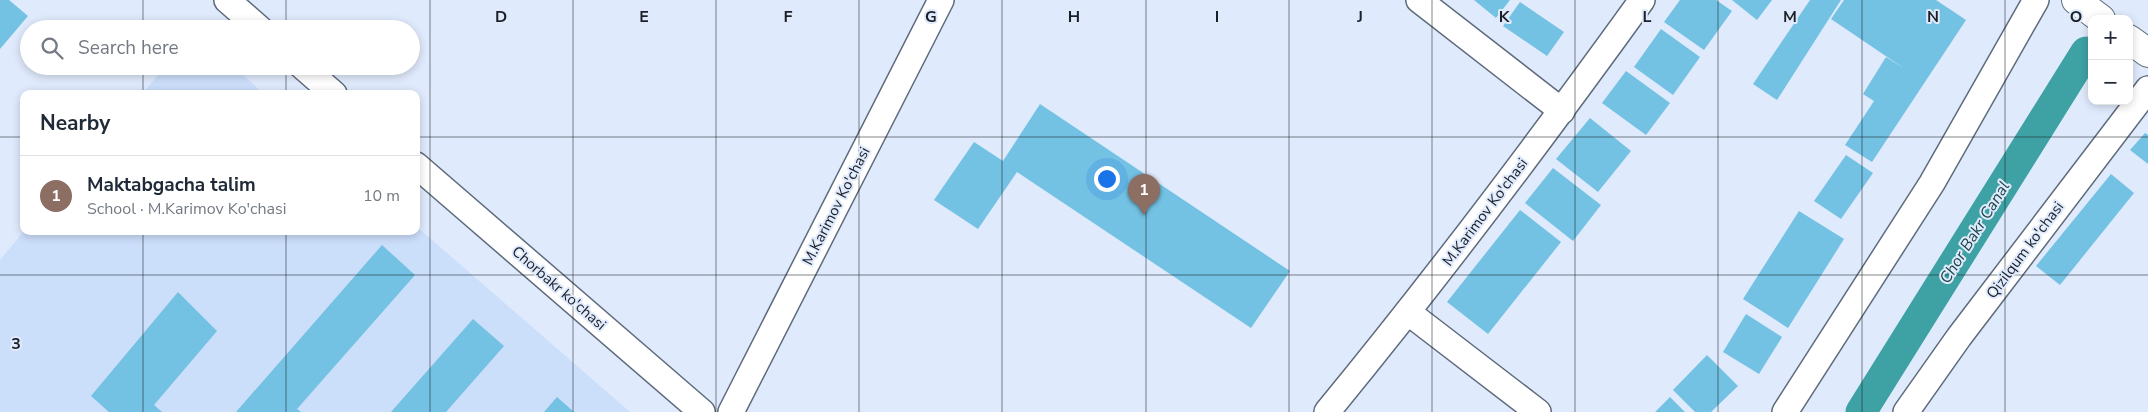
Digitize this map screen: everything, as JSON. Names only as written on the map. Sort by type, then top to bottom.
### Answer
[{"type":"main road","points":[[2076,0],[2096,15]]},
{"type":"main road","points":[[2133,42],[2148,53]]},
{"type":"street","points":[[227,0],[250,20]]},
{"type":"street","name":"M.Karimov Ko'chasi","points":[[730,412],[941,0]]},
{"type":"street","points":[[1419,0],[1562,111]]},
{"type":"street","name":"M.Karimov Ko'chasi","points":[[1327,412],[1408,313],[1562,111],[1642,0]]},
{"type":"street","points":[[1785,412],[1932,183],[2036,0]]},
{"type":"street","points":[[312,75],[329,90]]},
{"type":"street","name":"Qizilqum ko'chasi","points":[[1906,412],[1959,337],[2148,90]]},
{"type":"street","name":"Chorbakr ko'chasi","points":[[420,168],[702,412]]},
{"type":"street","points":[[1408,313],[1538,412]]},
{"type":"shaded area","points":[[158,75],[243,75],[260,90],[145,90]]},
{"type":"shaded area","points":[[420,229],[630,412],[0,412],[0,260],[21,235],[420,235]]},
{"type":"building","points":[[0,0],[9,0],[28,16],[25,20],[20,20],[20,25],[0,49]]},
{"type":"building","points":[[1474,0],[1510,0],[1496,18]]},
{"type":"building","points":[[1680,0],[1716,0],[1732,11],[1704,50],[1664,22]]},
{"type":"building","points":[[1732,0],[1772,0],[1757,20]]},
{"type":"building","points":[[1810,0],[1841,0],[1777,100],[1753,84]]},
{"type":"building","points":[[1844,0],[1936,0],[1966,20],[1872,162],[1845,145],[1874,101],[1863,94],[1886,57],[1905,69],[1831,19]]},
{"type":"building","points":[[1520,2],[1564,32],[1547,56],[1503,26]]},
{"type":"building","points":[[1661,29],[1700,57],[1673,95],[1634,67]]},
{"type":"building","points":[[1626,71],[1670,103],[1646,135],[1602,103]]},
{"type":"building","points":[[1040,104],[1290,271],[1251,328],[1017,172],[978,229],[934,200],[974,142],[1003,161]]},
{"type":"building","points":[[1590,118],[1631,151],[1598,192],[1556,159]]},
{"type":"building","points":[[2145,133],[2148,135],[2148,164],[2130,150]]},
{"type":"building","points":[[1846,155],[1873,173],[1841,219],[1814,201]]},
{"type":"building","points":[[1553,168],[1601,205],[1573,241],[1525,203]]},
{"type":"building","points":[[2111,174],[2134,193],[2060,285],[2036,266]]},
{"type":"building","points":[[1520,210],[1561,242],[1488,334],[1447,302]]},
{"type":"building","points":[[1799,211],[1844,239],[1788,328],[1743,299]]},
{"type":"building","points":[[382,245],[415,275],[297,409],[301,412],[236,412]]},
{"type":"building","points":[[178,292],[217,331],[154,405],[162,412],[109,412],[91,396]]},
{"type":"building","points":[[1746,314],[1782,337],[1759,374],[1723,352]]},
{"type":"building","points":[[473,319],[504,346],[446,412],[391,412]]},
{"type":"building","points":[[1707,355],[1738,386],[1711,412],[1695,412],[1673,390]]},
{"type":"building","points":[[557,397],[574,412],[544,412]]},
{"type":"building","points":[[1670,397],[1685,412],[1655,412]]},
{"type":"waterway","name":"Chor Bakr Canal","points":[[1861,412],[2086,52]]},
{"type":"place","name":"Maktabgacha talim","points":[[1144,215]]}]
